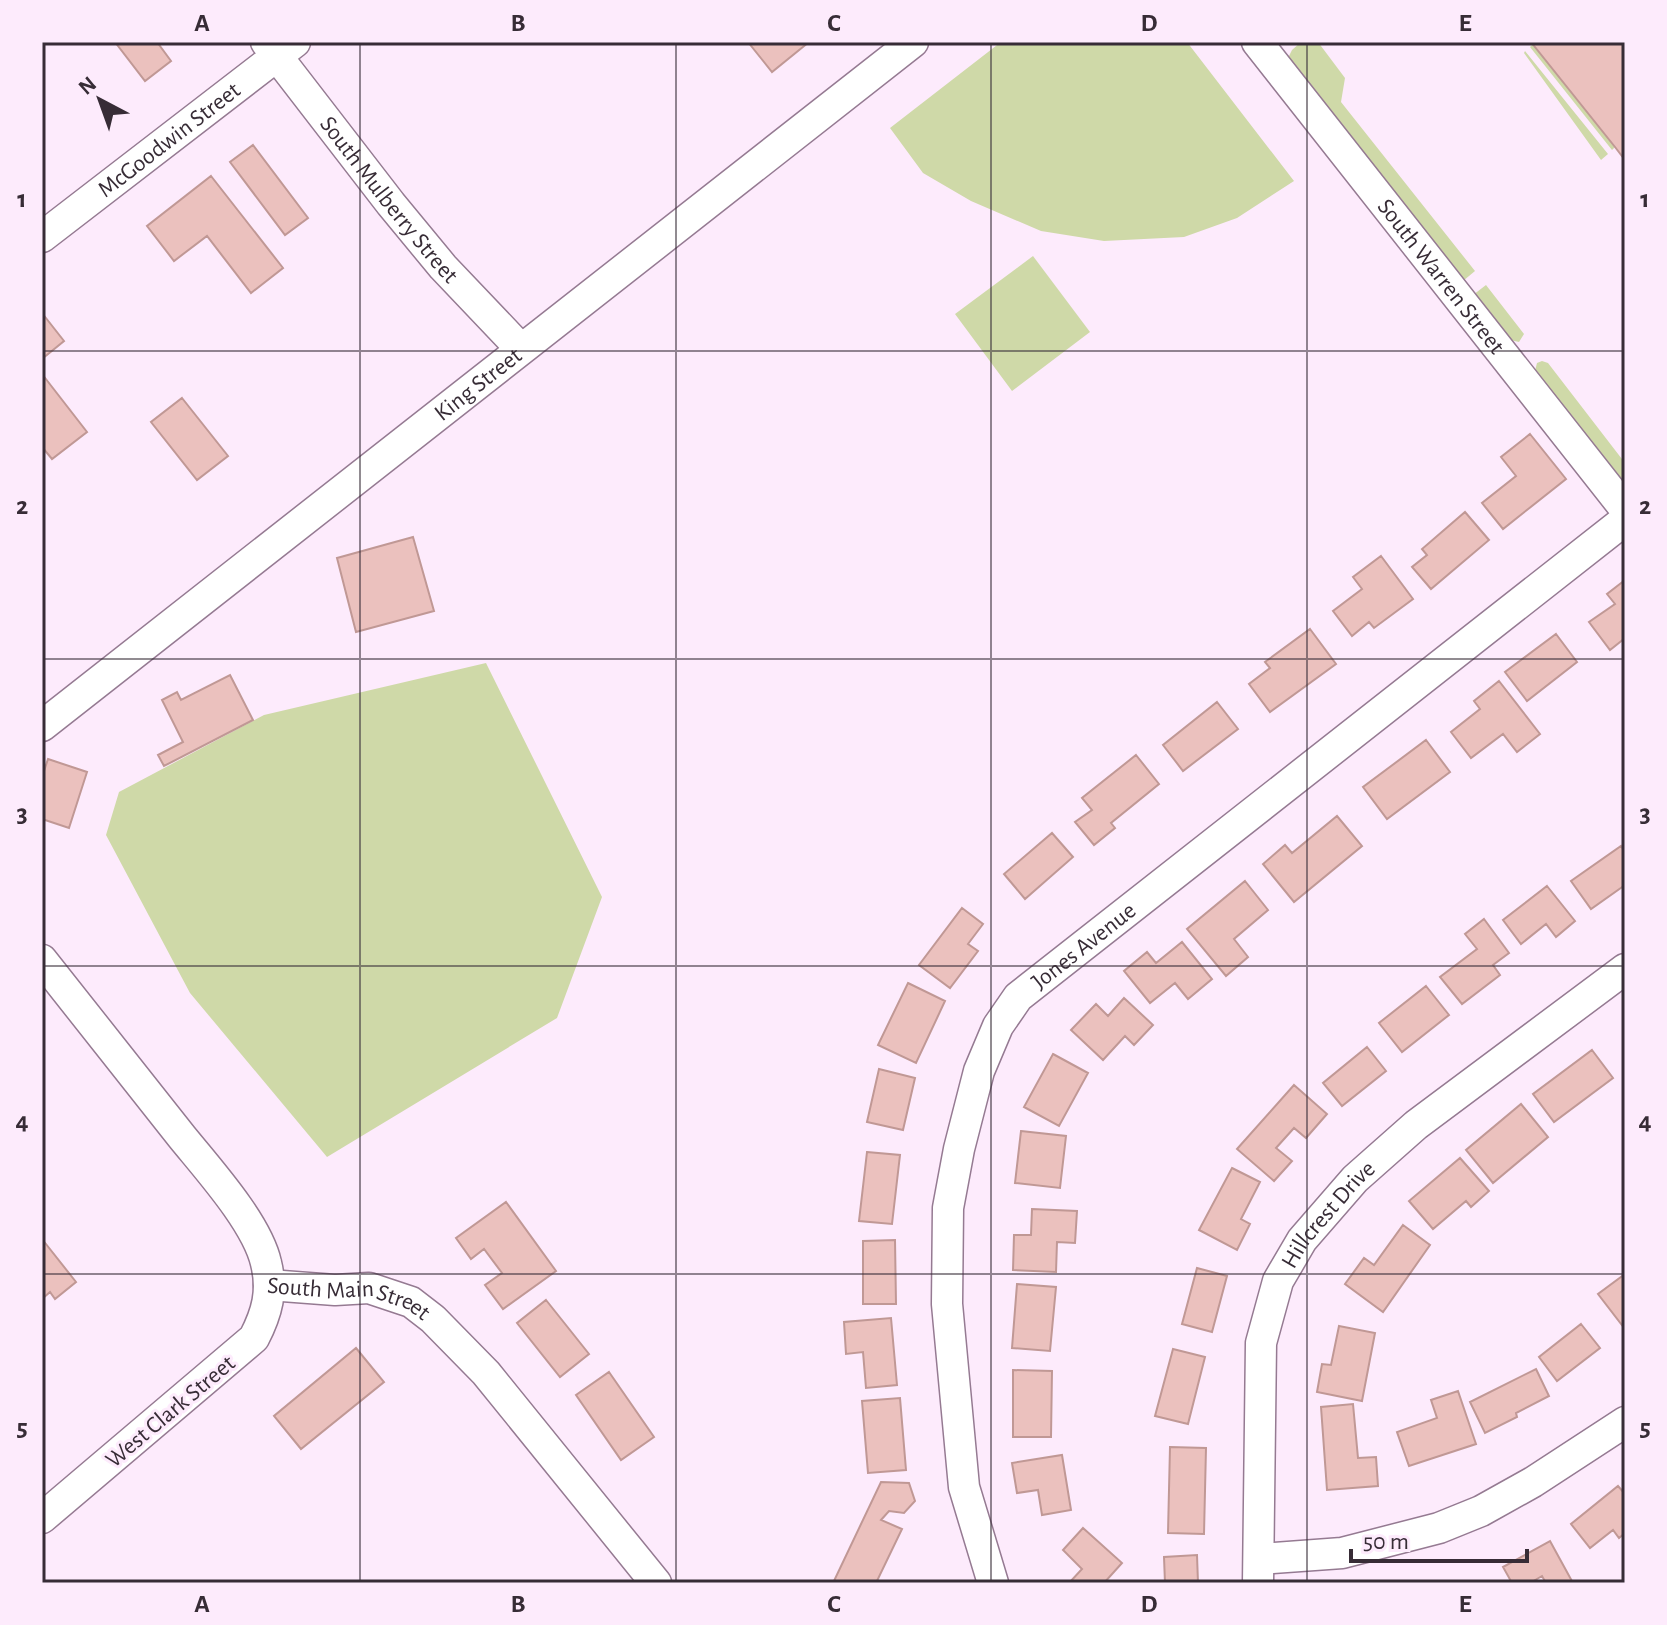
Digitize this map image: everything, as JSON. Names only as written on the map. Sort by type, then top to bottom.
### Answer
[{"type":"street","name":"King Street","points":[[42,726],[913,42]]},
{"type":"street","name":"South Warren Street","points":[[1257,42],[1625,509]]},
{"type":"street","name":"South Mulberry Street","points":[[279,47],[391,204],[443,267],[520,348]]},
{"type":"street","name":"McGoodwin Street","points":[[42,237],[279,47]]},
{"type":"street","name":"Jones Avenue","points":[[993,1583],[964,1487],[947,1304],[948,1208],[979,1071],[998,1026],[1018,997],[1625,520]]},
{"type":"street","name":"South Main Street","points":[[42,960],[213,1175],[258,1239],[266,1262],[269,1285],[335,1290],[369,1288],[411,1302],[433,1319],[486,1373],[656,1583]]},
{"type":"street","name":"Hillcrest Drive","points":[[1258,1571],[1261,1343],[1278,1281],[1302,1240],[1355,1179],[1416,1125],[1625,969]]},
{"type":"street","name":"West Clark Street","points":[[42,1518],[254,1338],[269,1307],[269,1285]]},
{"type":"street","points":[[1258,1571],[1439,1528],[1481,1511],[1533,1482],[1625,1422]]},
{"type":"green space","points":[[1001,42],[1187,42],[1294,181],[1237,218],[1184,237],[1104,241],[1041,231],[971,201],[923,173],[890,128]]},
{"type":"green space","points":[[1301,42],[1318,42],[1345,78],[1341,102],[1475,271],[1463,281],[1288,58]]},
{"type":"green space","points":[[1533,44],[1615,147],[1612,150],[1530,47]]},
{"type":"green space","points":[[1524,53],[1608,154],[1601,160]]},
{"type":"green space","points":[[1033,256],[1090,332],[1012,391],[955,314]]},
{"type":"green space","points":[[1486,285],[1524,334],[1519,342],[1510,340],[1473,295]]},
{"type":"green space","points":[[1537,363],[1548,363],[1625,463],[1625,487],[1535,371]]},
{"type":"green space","points":[[486,663],[602,897],[557,1018],[327,1157],[190,993],[106,835],[119,792],[264,715]]},
{"type":"building","points":[[115,42],[157,42],[171,61],[145,81]]},
{"type":"building","points":[[748,42],[809,42],[772,72]]},
{"type":"building","points":[[1531,42],[1625,42],[1625,160],[1615,147]]},
{"type":"building","points":[[253,145],[308,218],[285,235],[230,162]]},
{"type":"building","points":[[211,176],[283,268],[251,293],[207,236],[174,261],[147,226]]},
{"type":"building","points":[[42,313],[64,341],[42,359]]},
{"type":"building","points":[[42,374],[87,432],[52,459],[42,447]]},
{"type":"building","points":[[182,398],[228,456],[197,480],[151,422]]},
{"type":"building","points":[[1530,434],[1566,479],[1503,529],[1482,503],[1516,476],[1501,457]]},
{"type":"building","points":[[1465,512],[1489,540],[1431,589],[1412,567],[1427,555],[1422,549]]},
{"type":"building","points":[[413,537],[434,611],[356,632],[337,558]]},
{"type":"building","points":[[1381,556],[1413,599],[1374,628],[1369,622],[1352,636],[1333,611],[1362,589],[1353,577]]},
{"type":"building","points":[[1625,580],[1625,638],[1610,650],[1589,622],[1615,604],[1607,594]]},
{"type":"building","points":[[1310,629],[1336,664],[1270,712],[1249,684],[1270,668],[1265,662]]},
{"type":"building","points":[[1556,634],[1577,662],[1527,701],[1505,672]]},
{"type":"building","points":[[230,675],[253,720],[164,766],[158,755],[183,742],[162,700],[177,692],[181,700]]},
{"type":"building","points":[[1499,681],[1540,734],[1517,752],[1503,734],[1471,758],[1451,732],[1480,709],[1474,701]]},
{"type":"building","points":[[1217,702],[1238,729],[1183,771],[1163,745]]},
{"type":"building","points":[[1426,740],[1450,772],[1387,819],[1363,787]]},
{"type":"building","points":[[1136,755],[1159,784],[1111,823],[1115,828],[1094,845],[1075,822],[1092,810],[1082,798]]},
{"type":"building","points":[[48,759],[87,772],[69,828],[42,819],[42,777]]},
{"type":"building","points":[[1337,816],[1362,846],[1294,902],[1263,864],[1285,845],[1292,853]]},
{"type":"building","points":[[1052,833],[1073,857],[1025,899],[1004,874]]},
{"type":"building","points":[[1621,846],[1625,852],[1625,885],[1591,909],[1571,881]]},
{"type":"building","points":[[1245,881],[1268,910],[1234,939],[1248,957],[1226,976],[1187,929]]},
{"type":"building","points":[[1547,886],[1575,921],[1556,937],[1546,924],[1521,944],[1503,920]]},
{"type":"building","points":[[962,908],[983,924],[968,944],[978,951],[950,988],[919,965]]},
{"type":"building","points":[[1484,919],[1509,953],[1493,965],[1500,975],[1462,1004],[1440,977],[1477,949],[1465,934]]},
{"type":"building","points":[[1182,942],[1212,979],[1188,999],[1175,983],[1150,1003],[1124,971],[1147,952],[1156,963]]},
{"type":"building","points":[[908,983],[945,1001],[916,1063],[878,1045]]},
{"type":"building","points":[[1426,986],[1449,1015],[1402,1052],[1379,1023]]},
{"type":"building","points":[[1124,998],[1153,1025],[1134,1045],[1125,1036],[1103,1060],[1071,1030],[1096,1004],[1108,1016]]},
{"type":"building","points":[[1367,1047],[1386,1071],[1342,1106],[1323,1083]]},
{"type":"building","points":[[1592,1050],[1613,1078],[1554,1122],[1533,1094]]},
{"type":"building","points":[[1053,1054],[1088,1073],[1059,1126],[1024,1107]]},
{"type":"building","points":[[879,1069],[915,1078],[903,1130],[867,1122]]},
{"type":"building","points":[[1294,1085],[1327,1114],[1306,1138],[1294,1128],[1276,1148],[1292,1161],[1274,1181],[1237,1149]]},
{"type":"building","points":[[1521,1104],[1548,1137],[1493,1183],[1466,1150]]},
{"type":"building","points":[[1021,1131],[1066,1136],[1060,1188],[1015,1183]]},
{"type":"building","points":[[867,1152],[900,1155],[892,1224],[859,1221]]},
{"type":"building","points":[[1460,1158],[1489,1191],[1471,1207],[1466,1201],[1433,1229],[1409,1201]]},
{"type":"building","points":[[1232,1168],[1260,1182],[1241,1219],[1250,1224],[1237,1250],[1199,1230]]},
{"type":"building","points":[[506,1202],[556,1271],[503,1309],[485,1285],[502,1273],[484,1249],[471,1259],[456,1238]]},
{"type":"building","points":[[1032,1209],[1077,1211],[1075,1243],[1057,1242],[1056,1272],[1013,1270],[1014,1235],[1031,1235]]},
{"type":"building","points":[[1403,1225],[1430,1245],[1383,1312],[1345,1284],[1364,1258],[1374,1265]]},
{"type":"building","points":[[42,1239],[76,1282],[55,1299],[50,1292],[42,1299]]},
{"type":"building","points":[[895,1240],[896,1304],[863,1304],[863,1241]]},
{"type":"building","points":[[1197,1268],[1227,1276],[1212,1332],[1182,1324]]},
{"type":"building","points":[[1625,1274],[1625,1329],[1598,1294]]},
{"type":"building","points":[[1017,1284],[1056,1287],[1050,1351],[1012,1348]]},
{"type":"building","points":[[546,1300],[589,1354],[560,1377],[517,1323]]},
{"type":"building","points":[[891,1318],[897,1385],[866,1388],[863,1352],[846,1354],[844,1322]]},
{"type":"building","points":[[1581,1324],[1600,1348],[1557,1381],[1539,1357]]},
{"type":"building","points":[[1339,1326],[1375,1333],[1362,1401],[1317,1392],[1322,1364],[1331,1365]]},
{"type":"building","points":[[356,1348],[384,1382],[301,1449],[274,1416]]},
{"type":"building","points":[[1173,1349],[1205,1357],[1188,1424],[1155,1416]]},
{"type":"building","points":[[1536,1369],[1549,1396],[1485,1433],[1470,1402]]},
{"type":"building","points":[[1013,1370],[1052,1371],[1051,1437],[1013,1437]]},
{"type":"building","points":[[609,1372],[654,1437],[621,1460],[576,1395]]},
{"type":"building","points":[[1458,1391],[1476,1444],[1409,1466],[1397,1432],[1437,1418],[1431,1400]]},
{"type":"building","points":[[900,1398],[906,1470],[868,1473],[862,1401]]},
{"type":"building","points":[[1353,1404],[1358,1458],[1376,1457],[1378,1486],[1327,1490],[1321,1407]]},
{"type":"building","points":[[1170,1447],[1206,1448],[1204,1534],[1168,1533]]},
{"type":"building","points":[[1062,1455],[1071,1510],[1042,1515],[1038,1490],[1017,1493],[1012,1463]]},
{"type":"building","points":[[881,1482],[909,1483],[915,1501],[904,1513],[889,1511],[881,1520],[902,1529],[876,1583],[833,1583]]},
{"type":"building","points":[[1618,1486],[1625,1494],[1625,1533],[1619,1538],[1613,1530],[1590,1548],[1571,1524]]},
{"type":"building","points":[[1083,1528],[1122,1563],[1104,1583],[1069,1583],[1082,1569],[1063,1550]]},
{"type":"building","points":[[1550,1541],[1573,1583],[1546,1583],[1542,1576],[1530,1583],[1512,1583],[1503,1567]]},
{"type":"building","points":[[1197,1555],[1198,1583],[1165,1583],[1164,1557]]}]
